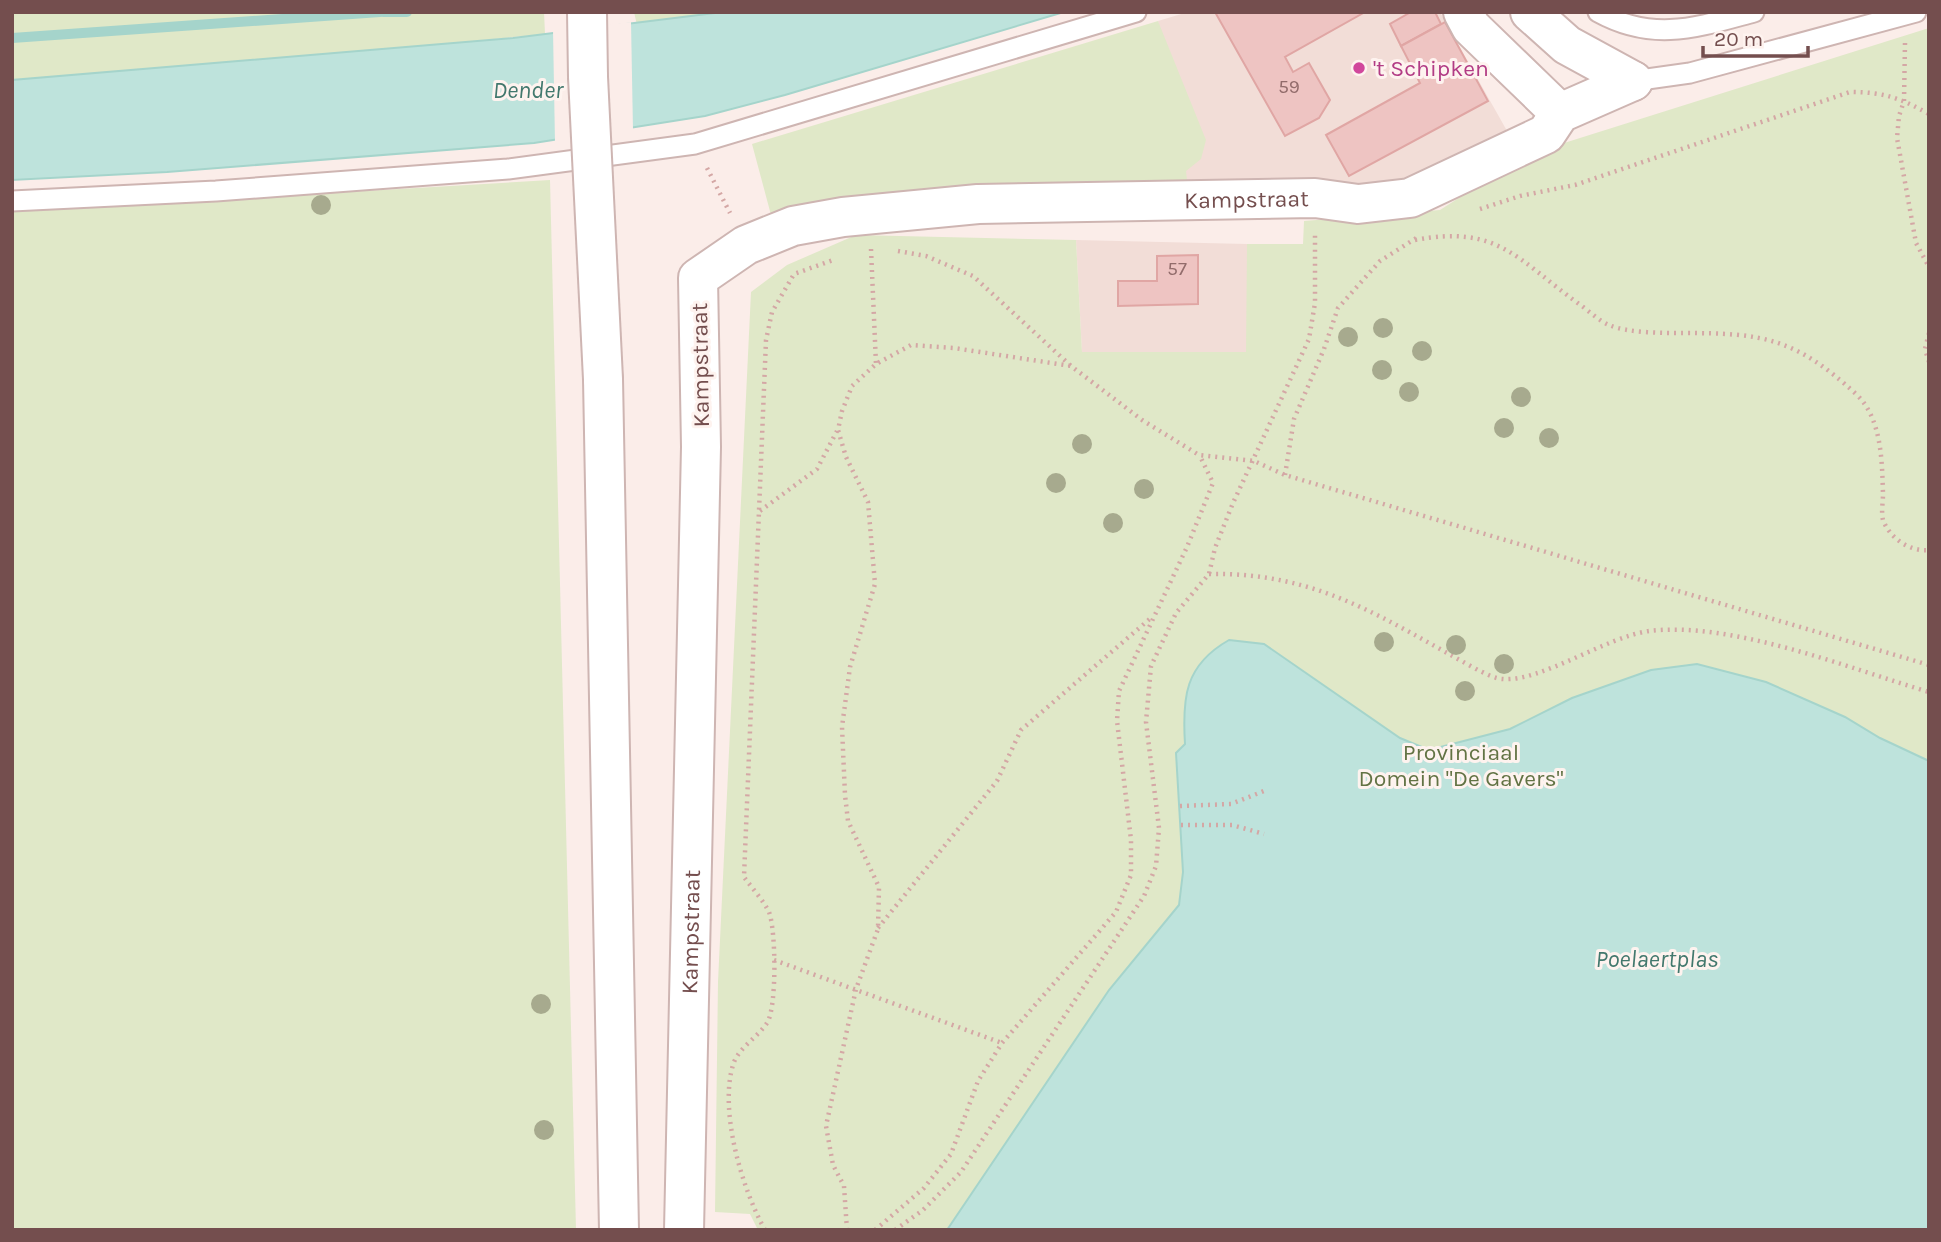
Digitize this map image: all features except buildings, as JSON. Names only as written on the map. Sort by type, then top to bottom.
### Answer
[{"type":"street","points":[[587,12],[603,379],[619,1230]]},
{"type":"street","points":[[1463,12],[1471,27],[1560,113]]},
{"type":"street","points":[[1530,12],[1567,45],[1633,81]]},
{"type":"street","name":"Kampstraat","points":[[684,1230],[701,486],[698,278],[746,245],[793,226],[831,219],[978,204],[1315,198],[1358,204],[1410,198],[1546,134],[1560,113],[1633,81]]},
{"type":"lane","points":[[12,201],[229,190],[508,169],[695,144],[1136,12]]},
{"type":"lane","points":[[1598,12],[1646,28],[1682,32],[1754,12]]},
{"type":"lane","points":[[1633,81],[1690,73],[1910,14]]},
{"type":"path","points":[[1910,14],[1904,101],[1897,138],[1916,243],[1929,267]]},
{"type":"path","points":[[1471,212],[1520,196],[1575,185],[1850,92],[1880,92],[1929,114]]},
{"type":"path","points":[[695,144],[746,245]]},
{"type":"path","points":[[895,1230],[923,1210],[961,1172],[1144,896],[1156,866],[1159,828],[1146,722],[1152,666],[1176,612],[1209,574],[1229,513],[1309,339],[1315,303],[1315,198]]},
{"type":"path","points":[[1285,475],[1294,419],[1338,308],[1380,261],[1410,240],[1434,228]]},
{"type":"path","points":[[1410,240],[1447,234],[1474,236],[1508,250],[1519,255],[1609,326],[1664,333],[1744,333],[1784,342],[1859,396],[1878,432],[1883,520],[1896,539],[1917,551],[1929,550]]},
{"type":"path","points":[[859,251],[871,246],[926,256],[973,276],[1071,366],[1142,420],[1199,455],[1254,461],[1285,475],[1929,665]]},
{"type":"path","points":[[871,246],[876,364]]},
{"type":"path","points":[[765,1230],[754,1211],[738,1163],[729,1117],[733,1063],[769,1022],[774,960],[769,913],[744,877],[766,340],[772,312],[794,274],[846,255]]},
{"type":"path","points":[[1929,333],[1925,349],[1929,362]]},
{"type":"path","points":[[759,511],[817,469],[838,430],[852,386],[876,364],[911,345],[954,348],[1071,366]]},
{"type":"path","points":[[838,430],[846,457],[868,502],[873,536],[875,584],[850,667],[842,727],[848,821],[879,887],[878,929]]},
{"type":"path","points":[[875,1230],[924,1188],[951,1154],[978,1082],[1002,1043],[1116,912],[1131,875],[1131,841],[1117,721],[1119,691],[1187,547],[1213,483],[1199,455]]},
{"type":"path","points":[[1209,574],[1281,578],[1339,595],[1478,670],[1502,679],[1529,675],[1647,632],[1698,630],[1752,639],[1929,692]]},
{"type":"path","points":[[847,1230],[844,1186],[833,1165],[826,1126],[856,989],[878,929],[997,781],[1021,730],[1153,616]]},
{"type":"path","points":[[1180,806],[1231,804],[1264,791]]},
{"type":"path","points":[[1181,825],[1232,825],[1264,834]]},
{"type":"path","points":[[774,960],[1002,1043]]},
{"type":"shaded area","points":[[1188,12],[1440,12],[1511,138],[1441,174],[1366,192],[1188,189],[1158,21]]},
{"type":"shaded area","points":[[1076,240],[1247,244],[1247,352],[1082,352]]},
{"type":"green space","points":[[12,12],[544,12],[545,34],[269,61],[12,80]]},
{"type":"green space","points":[[634,12],[723,12],[637,25]]},
{"type":"green space","points":[[1158,21],[1206,140],[1201,159],[1186,171],[1188,189],[771,215],[752,144]]},
{"type":"green space","name":"Provinciaal Domein \"De Gavers\"","points":[[1929,28],[1929,1230],[758,1230],[750,1214],[715,1212],[718,982],[751,292],[787,265],[856,235],[1076,240],[1082,352],[1246,352],[1247,244],[1303,244],[1304,221],[1440,210],[1526,155]]},
{"type":"green space","points":[[550,180],[576,1230],[12,1230],[12,212]]},
{"type":"water","name":"Dender","points":[[723,12],[1064,12],[705,116],[534,143],[167,172],[12,180],[12,80],[513,38]]},
{"type":"water","name":"Poelaertplas","points":[[1229,640],[1264,644],[1400,738],[1429,750],[1510,729],[1572,698],[1651,670],[1697,664],[1766,682],[1845,717],[1880,738],[1929,761],[1929,1230],[947,1230],[1109,990],[1179,905],[1183,872],[1176,753],[1185,744],[1186,697],[1189,684],[1203,660]]},
{"type":"pier","points":[[631,22],[633,131],[555,143],[553,30]]},
{"type":"waterway","points":[[12,38],[380,12]]},
{"type":"waterway","points":[[383,12],[407,12]]},
{"type":"place","name":"'t Schipken","points":[[1359,68]]}]
